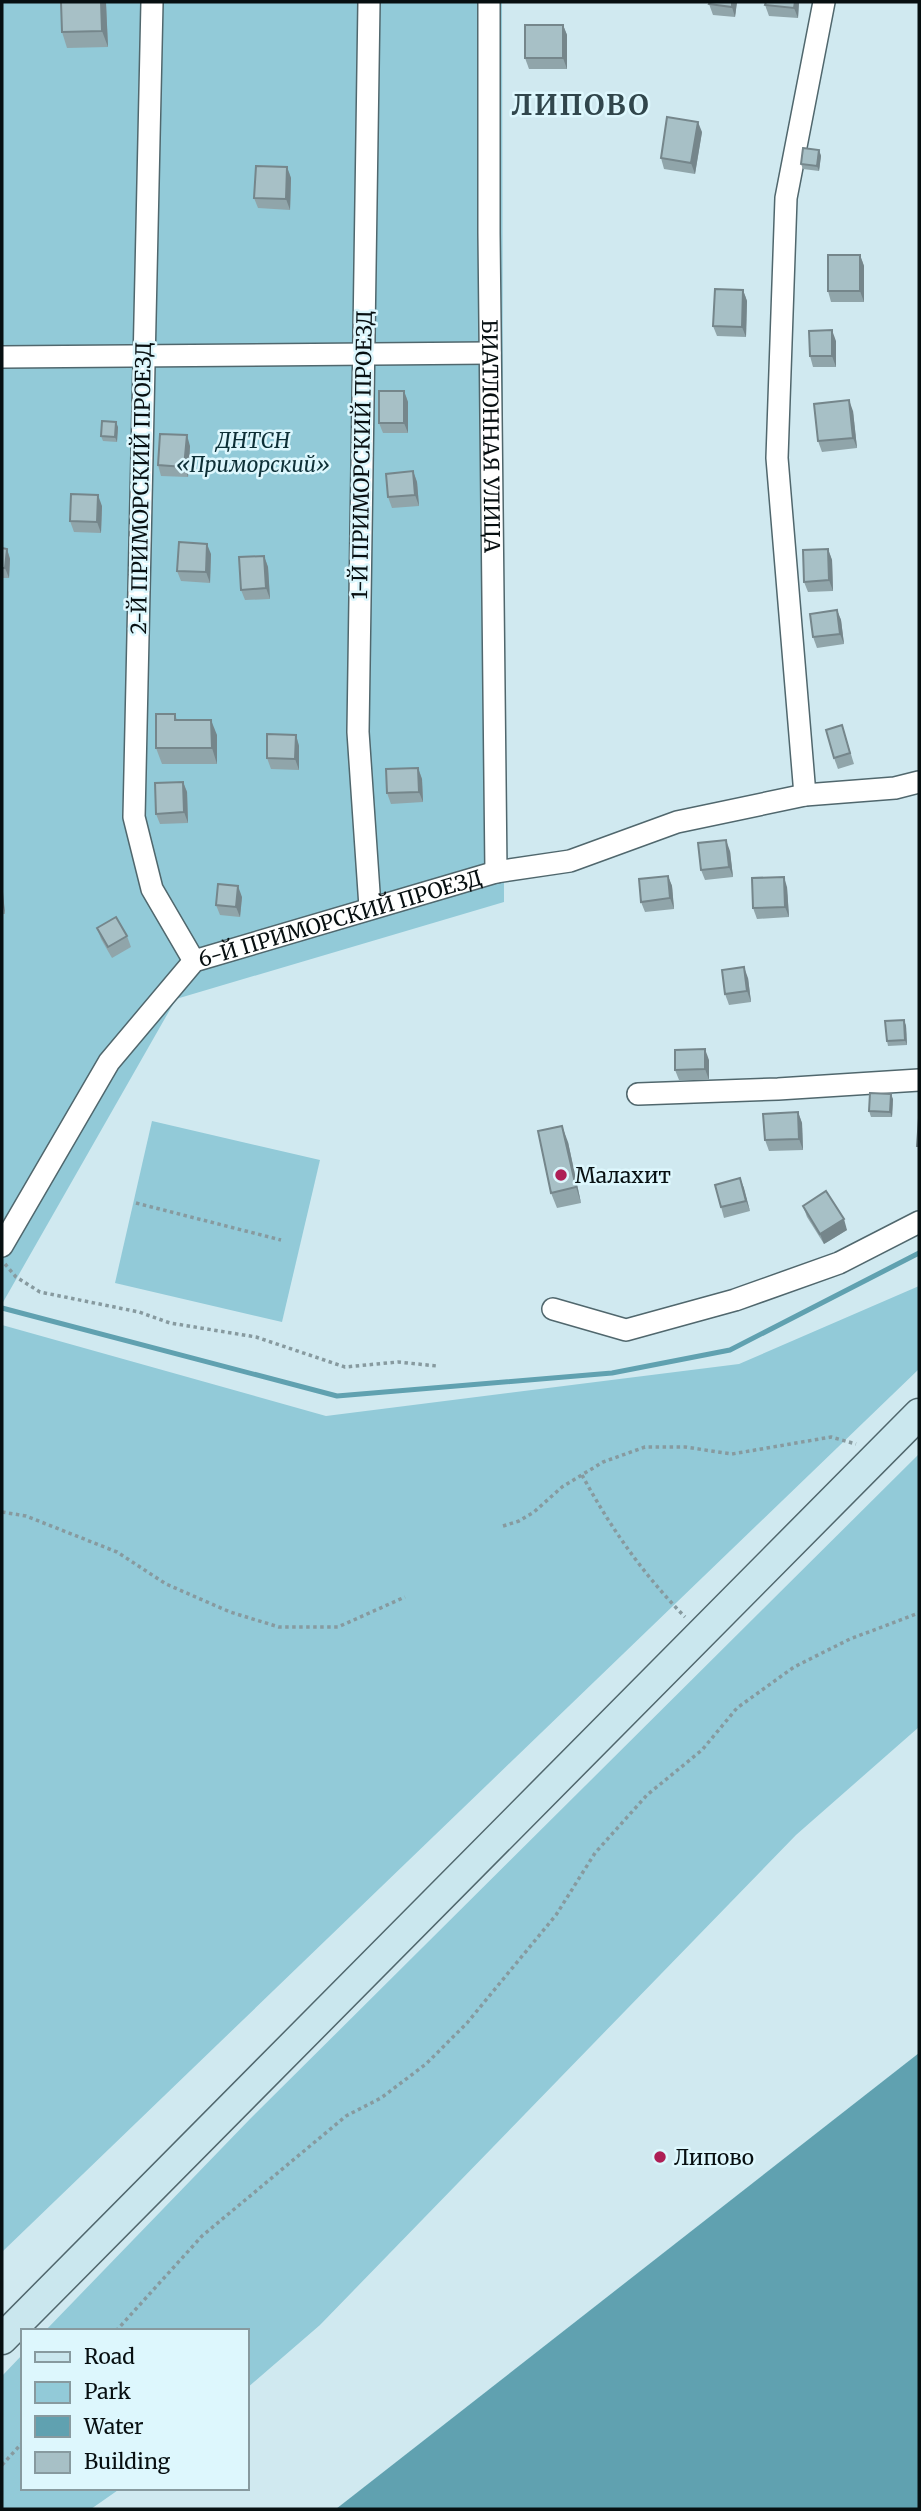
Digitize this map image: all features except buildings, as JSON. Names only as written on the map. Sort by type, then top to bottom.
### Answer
[{"type":"main road","points":[[2,2339],[919,1414]]},
{"type":"street","name":"2-Й ПРИМОРСКИЙ ПРОЕЗД","points":[[152,2],[134,817],[152,888],[194,961]]},
{"type":"street","name":"1-Й ПРИМОРСКИЙ ПРОЕЗД","points":[[369,2],[358,732],[370,907]]},
{"type":"street","name":"БИАТЛОННАЯ УЛИЦА","points":[[489,2],[496,872]]},
{"type":"street","points":[[805,795],[777,458],[786,198],[824,2]]},
{"type":"street","points":[[2,357],[490,353]]},
{"type":"street","name":"6-Й ПРИМОРСКИЙ ПРОЕЗД","points":[[2,1246],[108,1062],[194,961],[496,872],[570,861],[677,822],[805,795],[895,788],[919,782]]},
{"type":"street","points":[[638,1094],[919,1080]]},
{"type":"street","points":[[553,1309],[626,1330],[735,1300],[839,1264],[919,1222]]},
{"type":"path","points":[[136,1203],[281,1240]]},
{"type":"path","points":[[2,1260],[16,1277],[40,1292],[139,1312],[170,1323],[256,1337],[345,1367],[398,1362],[437,1366]]},
{"type":"path","points":[[503,1526],[534,1512],[562,1487],[603,1462],[645,1447],[685,1447],[732,1454],[831,1437],[881,1451]]},
{"type":"path","points":[[582,1475],[606,1519],[657,1588],[701,1634]]},
{"type":"path","points":[[2,1512],[26,1516],[117,1552],[166,1584],[230,1612],[279,1627],[338,1626],[405,1597]]},
{"type":"path","points":[[118,2329],[202,2236],[346,2116],[381,2098],[426,2064],[459,2031],[556,1915],[595,1853],[647,1795],[702,1750],[737,1707],[794,1667],[850,1639],[919,1614]]},
{"type":"path","points":[[2,2465],[21,2444]]},
{"type":"green space","name":"ДНТСН «Приморский»","points":[[2,2],[502,2],[504,902],[176,999],[2,1304]]},
{"type":"green space","points":[[152,1121],[320,1160],[282,1322],[115,1283]]},
{"type":"green space","points":[[919,1286],[919,1369],[2,2252],[2,1325],[326,1416],[739,1364]]},
{"type":"green space","points":[[919,1454],[919,1727],[796,1835],[320,2325],[248,2387],[248,2329],[47,2329],[250,2119]]},
{"type":"green space","points":[[21,2356],[21,2490],[118,2490],[91,2509],[2,2509],[2,2376]]},
{"type":"water","points":[[919,2053],[919,2509],[336,2509]]},
{"type":"waterway","points":[[2,1308],[337,1396],[612,1373],[730,1350],[919,1253]]},
{"type":"place","name":"Малахит","points":[[561,1175]]},
{"type":"place","name":"Липово","points":[[660,2157]]},
{"type":"district","name":"ЛИПОВО","points":[[581,105]]}]
